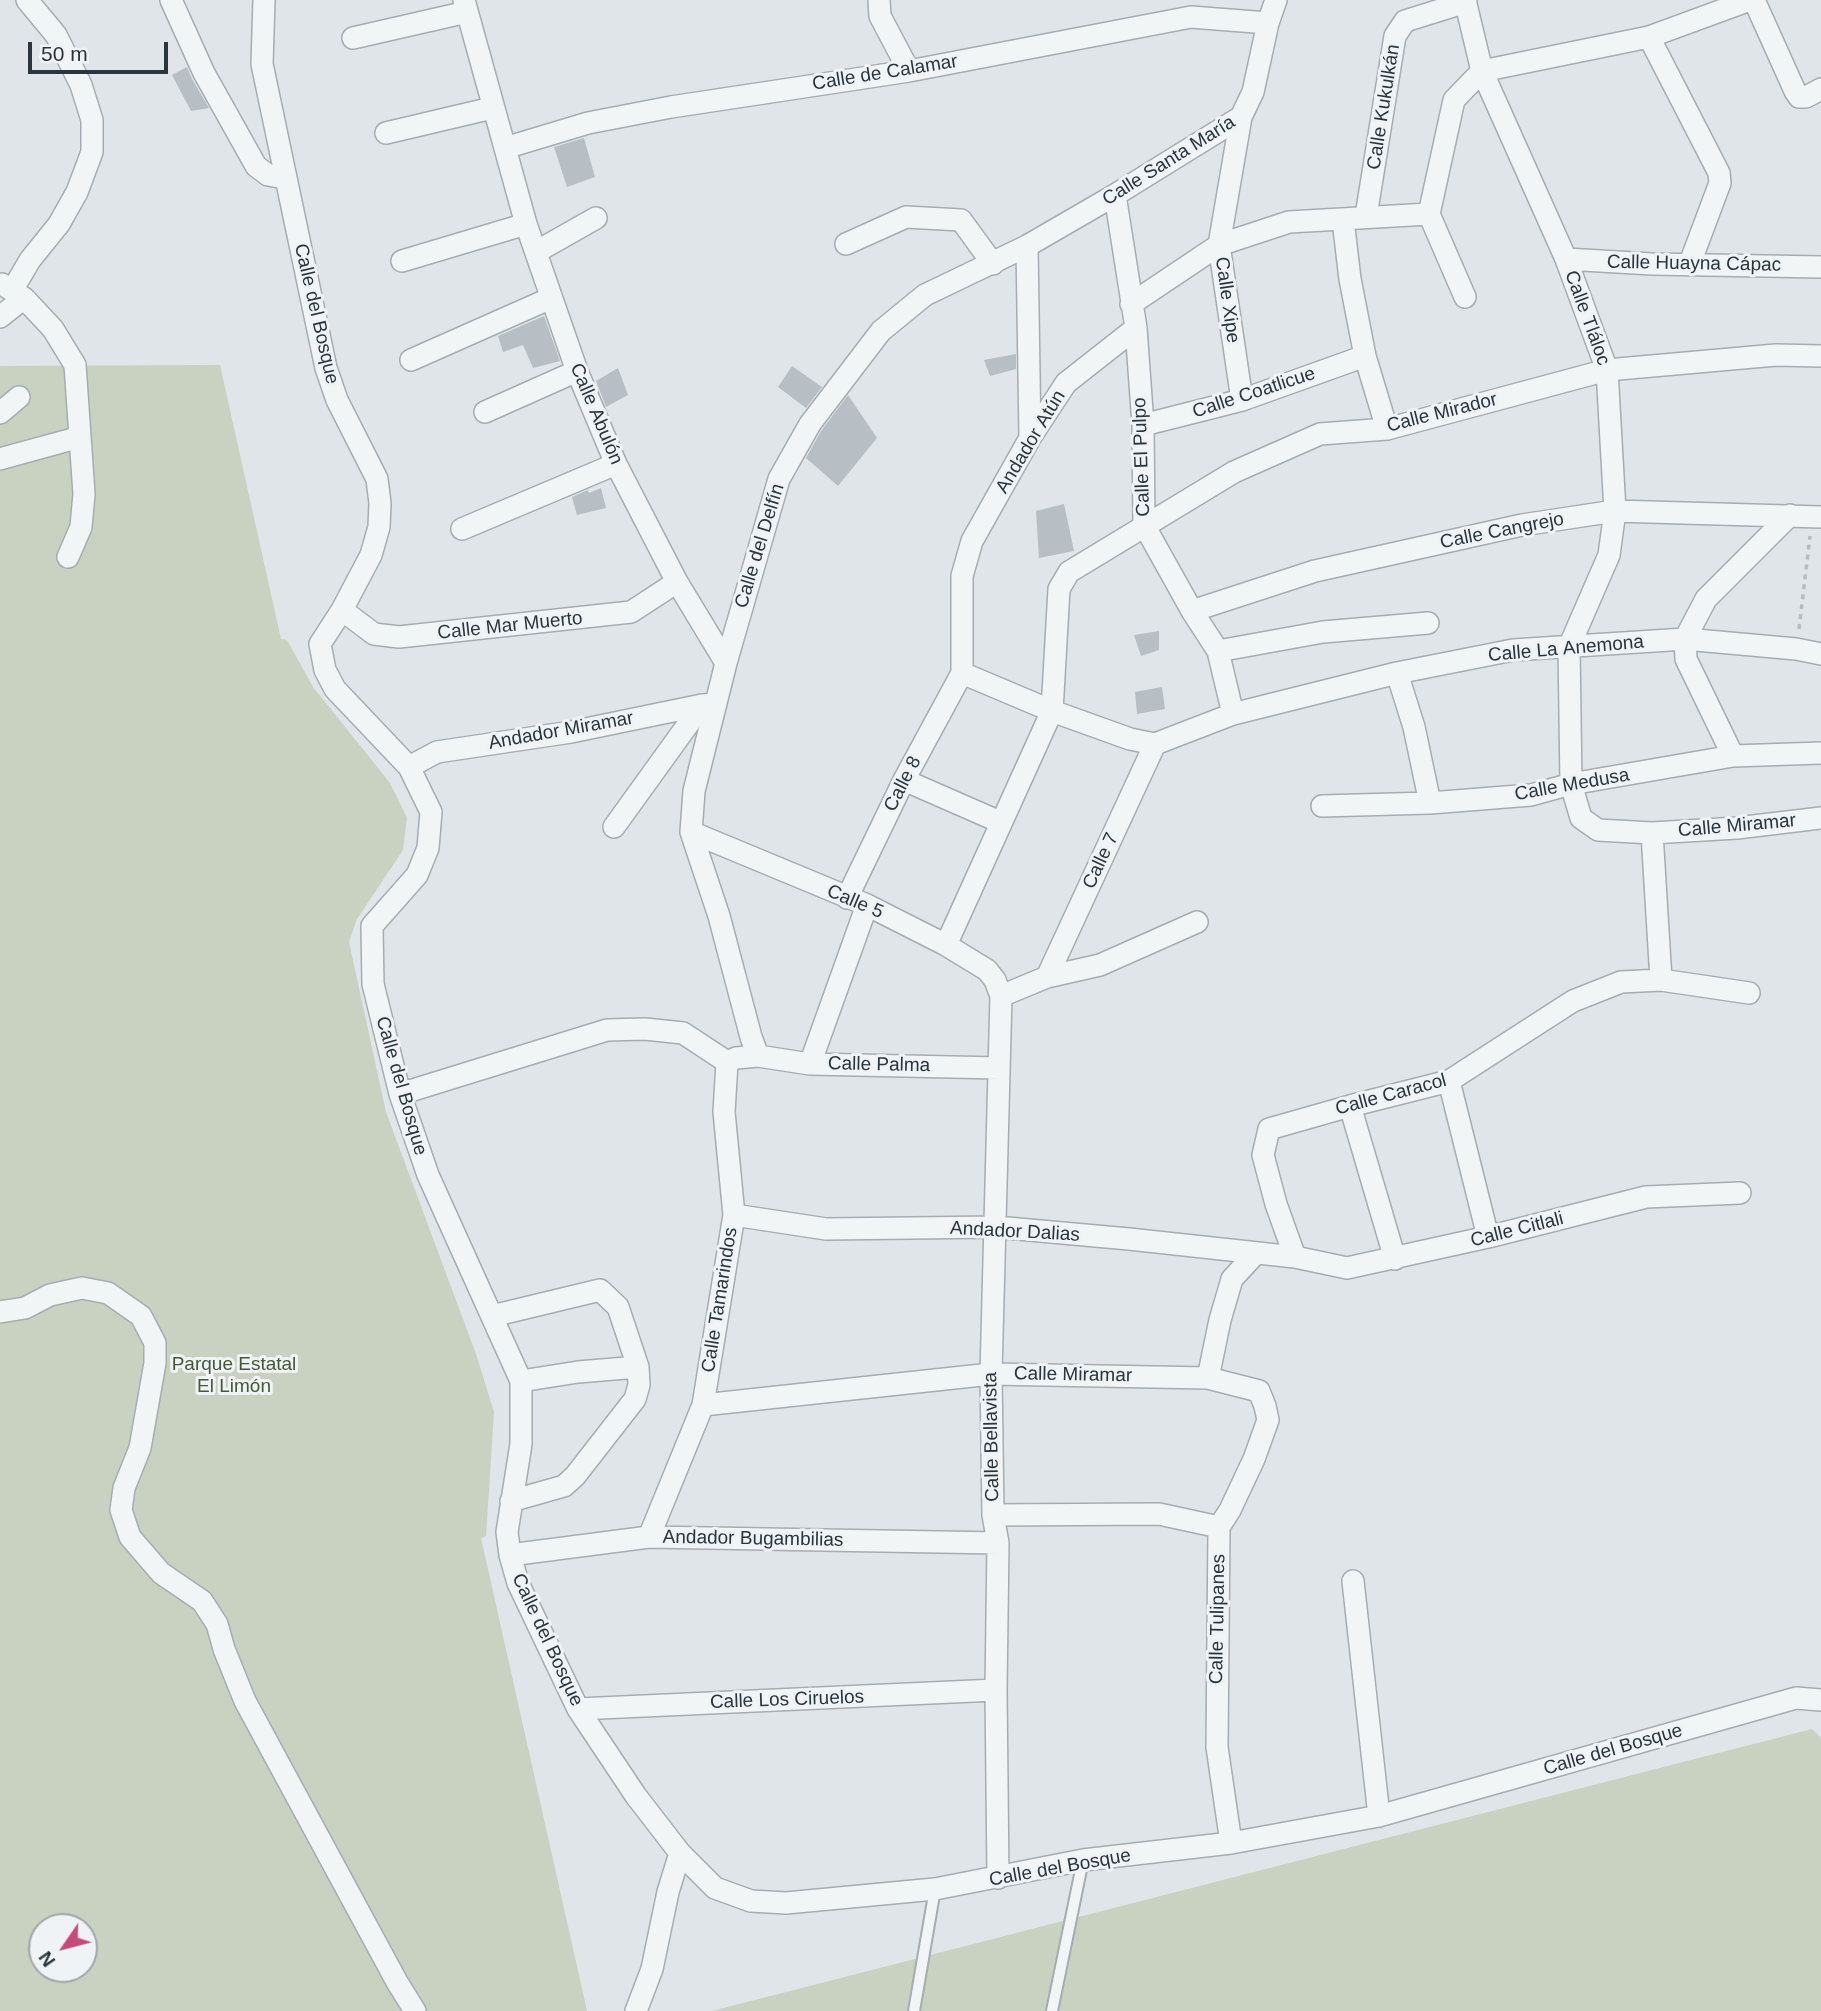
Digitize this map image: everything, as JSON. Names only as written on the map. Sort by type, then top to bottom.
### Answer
[{"type":"street","points":[[0,317],[9,289],[59,224],[77,192],[92,152],[92,120],[81,85],[56,35],[27,0]]},
{"type":"street","points":[[171,0],[204,73],[256,166],[268,175],[285,178]]},
{"type":"street","name":"Calle del Bosque","points":[[264,0],[262,64],[326,368],[337,400],[377,479],[380,503],[379,527],[371,555],[342,610],[320,644],[325,670],[335,689],[408,767],[431,812],[428,848],[418,875],[372,926],[373,984],[400,1094],[428,1175],[521,1381],[520,1444],[507,1532],[518,1583],[578,1709],[636,1796],[680,1853],[715,1888],[751,1901],[786,1903],[935,1889],[1083,1860],[1231,1843],[1379,1816],[1796,1698],[1821,1700]]},
{"type":"street","points":[[879,0],[880,16],[909,71]]},
{"type":"street","name":"Calle Santa María","points":[[1027,246],[1241,117],[1253,92],[1268,23],[1276,0]]},
{"type":"street","points":[[1465,297],[1429,214],[1454,100],[1482,71],[1649,37],[1752,0],[1795,92],[1799,97],[1806,97],[1821,89]]},
{"type":"street","name":"Calle Tláloc","points":[[1465,1],[1482,71],[1566,259],[1607,370],[1615,510],[1609,555],[1569,647]]},
{"type":"street","name":"Calle Kukulkán","points":[[1366,216],[1395,36],[1405,21],[1465,1]]},
{"type":"street","points":[[354,38],[465,6]]},
{"type":"street","name":"Calle Abulón","points":[[465,6],[526,224],[577,371],[616,464],[677,582],[726,663]]},
{"type":"street","name":"Calle de Calamar","points":[[505,148],[588,122],[909,71],[1187,9],[1268,23]]},
{"type":"street","points":[[1649,37],[1719,173],[1720,183],[1690,263]]},
{"type":"street","points":[[386,132],[492,108]]},
{"type":"street","name":"Calle Xipe","points":[[1241,117],[1219,245],[1242,400]]},
{"type":"street","name":"Calle El Pulpo","points":[[1115,195],[1136,328],[1143,425],[1144,525],[1192,611],[1218,651],[1233,714]]},
{"type":"street","points":[[1131,304],[1219,245],[1289,222],[1429,214]]},
{"type":"street","points":[[846,244],[906,217],[961,220],[993,264]]},
{"type":"street","points":[[536,252],[596,218]]},
{"type":"street","points":[[1343,220],[1350,279],[1365,356],[1387,429]]},
{"type":"street","points":[[402,261],[526,224]]},
{"type":"street","points":[[1027,246],[1030,438]]},
{"type":"street","name":"Calle del Delfín","points":[[691,832],[694,791],[709,704],[726,663],[779,479],[810,424],[881,331],[925,295],[1027,246]]},
{"type":"street","name":"Calle Huayna Cápac","points":[[1566,259],[1652,264],[1821,267]]},
{"type":"street","points":[[9,289],[52,329],[75,365],[84,494],[81,527],[68,557]]},
{"type":"street","points":[[411,360],[551,298]]},
{"type":"street","name":"Andador Atún","points":[[962,673],[962,576],[972,541],[1030,438],[1066,383],[1136,328]]},
{"type":"street","name":"Calle Mirador","points":[[1052,711],[1059,589],[1069,572],[1234,472],[1320,434],[1387,429],[1607,370],[1776,355],[1821,356]]},
{"type":"street","name":"Calle Coatlicue","points":[[1143,425],[1242,400],[1365,356]]},
{"type":"street","points":[[485,412],[577,371]]},
{"type":"street","points":[[0,413],[19,397]]},
{"type":"street","points":[[0,459],[80,437]]},
{"type":"street","points":[[462,529],[616,464]]},
{"type":"street","name":"Calle Cangrejo","points":[[1192,611],[1315,571],[1522,525],[1615,510],[1817,516]]},
{"type":"street","points":[[1733,756],[1686,659],[1685,639],[1706,599],[1790,515]]},
{"type":"street","name":"Calle Mar Muerto","points":[[342,610],[374,634],[399,637],[631,612],[677,582]]},
{"type":"street","points":[[1218,651],[1323,632],[1428,622]]},
{"type":"street","name":"Calle La Anemona","points":[[1155,744],[1233,714],[1397,673],[1513,650],[1685,639],[1797,649],[1821,654]]},
{"type":"street","points":[[1569,647],[1571,784]]},
{"type":"street","points":[[962,673],[1052,711],[1130,739],[1155,744]]},
{"type":"street","name":"Calle 8","points":[[810,1064],[857,901],[904,780],[962,673]]},
{"type":"street","points":[[1397,673],[1414,727],[1430,803]]},
{"type":"street","points":[[614,827],[709,704]]},
{"type":"street","name":"Andador Miramar","points":[[408,767],[438,752],[570,732],[709,704]]},
{"type":"street","points":[[946,945],[1052,711]]},
{"type":"street","name":"Calle 7","points":[[1047,977],[1155,744]]},
{"type":"street","name":"Calle Medusa","points":[[1322,806],[1430,803],[1531,795],[1571,784],[1733,756],[1811,751],[1821,753]]},
{"type":"street","points":[[904,780],[1000,822]]},
{"type":"street","name":"Calle Miramar","points":[[1571,784],[1581,818],[1598,830],[1652,833],[1737,828],[1821,818]]},
{"type":"street","points":[[691,832],[719,916],[758,1056]]},
{"type":"street","name":"Calle 5","points":[[691,832],[857,901],[946,945],[987,970],[995,980],[1001,996]]},
{"type":"street","points":[[1652,833],[1661,980]]},
{"type":"street","points":[[1001,996],[1047,977],[1100,965],[1197,922]]},
{"type":"street","name":"Calle Caracol","points":[[1296,1258],[1262,1155],[1269,1129],[1449,1081],[1573,1001],[1621,982],[1661,980],[1749,993]]},
{"type":"street","name":"Calle Bellavista","points":[[998,1878],[998,1543],[993,1515],[991,1374],[1001,996]]},
{"type":"street","points":[[400,1094],[607,1030],[645,1029],[683,1033],[732,1060]]},
{"type":"street","name":"Calle Palma","points":[[732,1060],[758,1056],[810,1064],[999,1068]]},
{"type":"street","name":"Calle Tamarindos","points":[[649,1537],[703,1405],[734,1215],[724,1112],[732,1060]]},
{"type":"street","points":[[1449,1081],[1488,1237]]},
{"type":"street","points":[[1350,1106],[1395,1259]]},
{"type":"street","name":"Calle Citlali","points":[[1296,1258],[1347,1268],[1488,1237],[1646,1197],[1740,1193]]},
{"type":"street","name":"Andador Dalias","points":[[734,1215],[826,1229],[996,1227],[1296,1258]]},
{"type":"street","points":[[1208,1378],[1232,1279],[1256,1253]]},
{"type":"street","points":[[0,1312],[25,1308],[50,1295],[82,1288],[108,1293],[141,1316],[155,1343],[155,1363],[140,1448],[124,1488],[121,1510],[130,1537],[161,1573],[202,1601],[218,1624],[224,1649],[245,1702],[415,2011]]},
{"type":"street","points":[[492,1316],[600,1290],[618,1307],[638,1367],[639,1385],[635,1399],[575,1476],[564,1486],[511,1501]]},
{"type":"street","points":[[521,1381],[578,1372],[638,1367]]},
{"type":"street","name":"Calle Miramar","points":[[703,1405],[991,1374],[1208,1378],[1259,1391],[1265,1406]]},
{"type":"street","name":"Calle Tulipanes","points":[[1231,1843],[1217,1748],[1219,1527],[1254,1459],[1268,1420],[1265,1406]]},
{"type":"street","points":[[993,1515],[1159,1514],[1219,1527]]},
{"type":"street","name":"Andador Bugambilias","points":[[510,1555],[649,1537],[998,1543]]},
{"type":"street","points":[[1353,1581],[1379,1816]]},
{"type":"street","name":"Calle Los Ciruelos","points":[[578,1709],[996,1690]]},
{"type":"street","points":[[636,2011],[652,1969],[668,1892],[680,1853]]},
{"type":"lane","points":[[1052,2011],[1083,1860]]},
{"type":"lane","points":[[914,2011],[935,1889]]},
{"type":"path","points":[[1797,649],[1817,516]]},
{"type":"green space","name":"Parque Estatal El Limón","points":[[220,365],[281,639],[287,640],[313,687],[390,783],[407,818],[403,850],[357,919],[349,942],[386,1112],[476,1354],[494,1412],[486,1536],[481,1538],[587,2011],[0,2011],[0,366]]},
{"type":"green space","points":[[1812,1729],[1821,1738],[1821,2011],[712,2011]]},
{"type":"building","points":[[187,67],[209,108],[191,111],[172,75]]},
{"type":"building","points":[[584,138],[595,177],[567,187],[554,147]]},
{"type":"building","points":[[544,316],[560,361],[533,368],[523,345],[503,352],[498,336]]},
{"type":"building","points":[[1016,354],[1016,369],[990,376],[984,360]]},
{"type":"building","points":[[792,366],[822,387],[806,408],[778,387]]},
{"type":"building","points":[[618,368],[628,395],[606,407],[596,381]]},
{"type":"building","points":[[848,395],[877,438],[838,486],[806,458],[821,431]]},
{"type":"building","points":[[601,488],[606,508],[577,515],[572,497]]},
{"type":"building","points":[[1064,504],[1074,551],[1039,558],[1036,511]]},
{"type":"building","points":[[1159,631],[1159,650],[1141,656],[1134,635]]},
{"type":"building","points":[[1162,687],[1165,709],[1137,714],[1135,692]]}]
